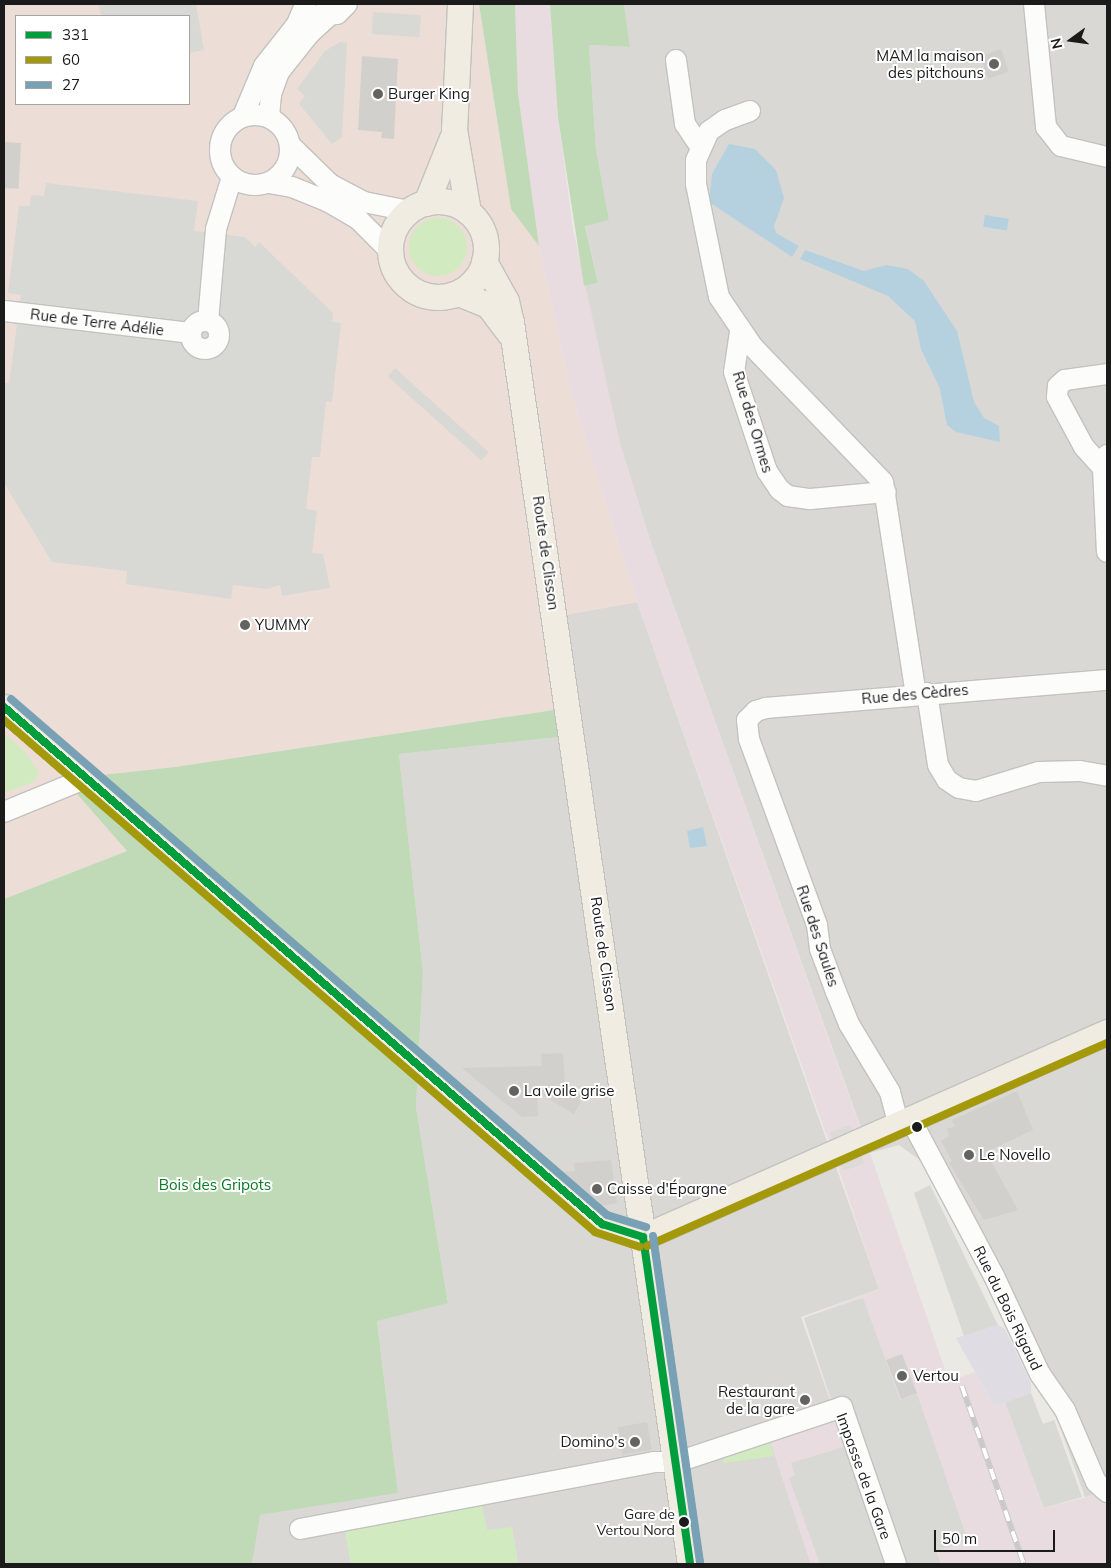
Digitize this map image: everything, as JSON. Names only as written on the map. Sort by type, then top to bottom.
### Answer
[{"type":"main road","points":[[454,129],[417,207],[397,224],[390,251],[394,267],[414,290],[434,297],[458,293],[472,283],[484,262],[484,233],[468,212],[454,129],[460,4]]},
{"type":"main road","points":[[417,207],[444,201],[468,212]]},
{"type":"main road","name":"Route de Clisson","points":[[484,262],[506,301],[515,344],[690,1564]]},
{"type":"main road","name":"Route de Clisson","points":[[458,293],[488,305],[515,344]]},
{"type":"main road","points":[[4,707],[602,1224],[643,1237],[905,1123],[1107,1032]]},
{"type":"street","points":[[329,16],[316,14],[305,4],[297,24],[264,66],[243,116],[233,123],[221,140],[221,160],[232,177],[250,185],[269,183],[292,186],[328,201],[358,219],[390,251]]},
{"type":"street","points":[[269,117],[271,94],[279,72],[310,33],[329,16],[347,4]]},
{"type":"street","points":[[1034,4],[1046,128],[1061,146],[1107,157]]},
{"type":"street","points":[[676,60],[685,124],[700,146],[709,131],[725,120],[750,111]]},
{"type":"street","points":[[243,116],[269,117],[284,129],[291,146],[330,184],[364,202],[417,207]]},
{"type":"street","points":[[269,183],[288,164],[291,146]]},
{"type":"street","name":"Rue des Ormes","points":[[700,146],[696,184],[711,266],[719,297],[740,332],[883,482],[921,693],[938,765],[947,780],[959,788],[976,791],[1039,772],[1080,771],[1107,776]]},
{"type":"street","name":"Rue de Terre Adélie","points":[[4,311],[191,333],[199,348],[212,346],[218,330],[208,321],[216,229],[232,177]]},
{"type":"street","name":"Rue des Ormes","points":[[740,332],[734,372],[767,471],[779,489],[788,496],[810,499],[886,492]]},
{"type":"street","points":[[1107,374],[1065,380],[1058,386],[1057,397],[1084,447],[1105,460],[1107,552]]},
{"type":"street","name":"Rue des Cèdres","points":[[748,739],[747,720],[756,711],[921,693],[1107,680]]},
{"type":"street","name":"Rue des Saules","points":[[748,739],[817,925],[820,949],[849,1024],[890,1092],[905,1123]]},
{"type":"street","points":[[4,812],[87,778]]},
{"type":"street","name":"Rue du Bois Rigaud","points":[[905,1123],[994,1276],[1040,1374],[1065,1410],[1096,1482],[1107,1492]]},
{"type":"street","name":"Impasse de la Gare","points":[[300,1529],[653,1462],[676,1462],[842,1407],[896,1564]]},
{"type":"shaded area","points":[[4,4],[479,4],[511,209],[539,246],[571,392],[637,602],[541,619],[554,710],[175,767],[65,779],[127,851],[4,899]]},
{"type":"shaded area","points":[[99,4],[196,4],[204,50],[190,53],[190,15],[101,15]]},
{"type":"shaded area","points":[[515,4],[550,4],[558,117],[573,229],[620,444],[650,540],[861,1130],[829,1142],[637,602],[571,392],[539,246],[518,93]]},
{"type":"shaded area","points":[[624,4],[1107,4],[1107,1492],[1085,1497],[1057,1419],[921,1161],[899,1145],[870,1153],[650,540],[620,444],[584,286],[598,283],[585,225],[609,220],[596,149],[589,45],[630,47]]},
{"type":"shaded area","points":[[373,12],[421,15],[419,37],[371,34]]},
{"type":"shaded area","points":[[340,42],[347,43],[342,137],[332,144],[299,104],[305,96],[297,89],[325,51]]},
{"type":"shaded area","points":[[46,183],[198,201],[194,231],[245,237],[255,247],[259,242],[333,313],[332,322],[341,323],[332,402],[326,401],[320,457],[312,457],[306,509],[317,511],[312,553],[323,554],[330,588],[282,596],[280,585],[267,589],[233,585],[231,599],[126,584],[127,571],[52,562],[4,483],[4,383],[9,383],[21,295],[8,293],[19,206],[30,206],[31,195],[44,196]]},
{"type":"shaded area","points":[[395,368],[489,452],[481,460],[388,376]]},
{"type":"shaded area","points":[[637,602],[879,1289],[801,1317],[835,1415],[770,1440],[811,1564],[518,1564],[512,1528],[487,1531],[481,1505],[345,1528],[351,1564],[252,1564],[259,1515],[398,1493],[377,1320],[448,1302],[416,1107],[423,972],[399,754],[559,737],[541,619]]},
{"type":"shaded area","points":[[1100,1068],[1107,1083],[1107,1147],[1077,1078]]},
{"type":"shaded area","points":[[603,1129],[607,1156],[549,1162],[538,1147],[537,1133]]},
{"type":"shaded area","points":[[870,1153],[949,1381],[975,1372],[994,1406],[1005,1402],[1044,1508],[1107,1492],[1107,1564],[811,1564],[770,1440],[835,1415],[804,1318],[879,1289],[838,1167]]},
{"type":"shaded area","points":[[930,1185],[998,1325],[964,1336],[914,1193]]},
{"type":"shaded area","points":[[863,1298],[900,1400],[917,1394],[968,1541],[936,1551],[941,1564],[820,1564],[789,1478],[795,1475],[791,1463],[847,1446],[804,1318]]},
{"type":"shaded area","points":[[998,1325],[1005,1329],[1031,1383],[1031,1393],[994,1406],[956,1338]]},
{"type":"shaded area","points":[[1031,1393],[1043,1424],[1054,1420],[1082,1497],[1044,1508],[1005,1402]]},
{"type":"green space","points":[[479,4],[515,4],[518,93],[539,246],[511,209]]},
{"type":"green space","points":[[550,4],[624,4],[630,47],[589,45],[596,149],[609,220],[585,226],[598,283],[584,286],[558,117]]},
{"type":"green space","points":[[432,218],[444,218],[459,226],[467,241],[467,253],[459,268],[444,276],[432,276],[417,268],[409,253],[409,241],[417,226]]},
{"type":"green space","name":"Bois des Gripots","points":[[554,710],[559,737],[399,754],[423,972],[416,1107],[448,1303],[377,1321],[398,1493],[260,1515],[252,1564],[4,1564],[4,899],[127,851],[64,779],[175,767]]},
{"type":"green space","points":[[4,733],[26,753],[39,772],[34,782],[4,793]]},
{"type":"green space","points":[[770,1443],[774,1456],[724,1463],[723,1459]]},
{"type":"green space","points":[[482,1505],[487,1530],[512,1527],[518,1564],[351,1564],[345,1528]]},
{"type":"water","points":[[729,144],[755,149],[776,170],[784,198],[774,226],[776,233],[799,246],[792,257],[709,202],[712,174]]},
{"type":"water","points":[[985,215],[1009,219],[1007,231],[983,227]]},
{"type":"water","points":[[805,250],[864,271],[886,265],[908,269],[924,281],[957,331],[974,402],[984,418],[999,426],[1000,442],[956,432],[947,425],[940,389],[921,349],[915,321],[888,296],[800,259]]},
{"type":"water","points":[[703,827],[707,846],[690,848],[687,831]]},
{"type":"pier","points":[[850,1125],[864,1164],[843,1171],[829,1133]]},
{"type":"building","name":"MAM la maison des pitchouns","points":[[1001,49],[1009,72],[988,79],[980,56]]},
{"type":"building","name":"Burger King","points":[[362,56],[398,59],[394,139],[381,138],[382,132],[358,130]]},
{"type":"building","points":[[4,142],[21,143],[19,189],[4,188]]},
{"type":"building","points":[[563,1053],[565,1085],[584,1096],[574,1114],[537,1092],[538,1116],[522,1117],[462,1068],[542,1066],[541,1054]]},
{"type":"building","name":"Le Novello","points":[[1017,1091],[1033,1130],[986,1152],[1018,1210],[984,1220],[949,1163],[952,1161],[941,1141],[949,1136],[947,1129],[955,1126],[952,1120]]},
{"type":"building","name":"Caisse d'Épargne","points":[[611,1160],[617,1203],[603,1206],[564,1172],[575,1171],[574,1163]]},
{"type":"building","name":"Vertou","points":[[902,1354],[917,1393],[901,1399],[886,1360]]},
{"type":"building","name":"Domino's","points":[[647,1422],[652,1450],[622,1455],[617,1427]]},
{"type":"railway","points":[[962,1386],[1024,1564]]},
{"type":"transit line","name":"27","points":[[11,699],[607,1215],[646,1227]]},
{"type":"transit line","name":"331","points":[[4,707],[602,1224],[643,1237]]},
{"type":"transit line","name":"60","points":[[4,720],[595,1232],[640,1247]]},
{"type":"transit line","name":"60","points":[[647,1246],[1107,1043]]},
{"type":"transit line","name":"27","points":[[653,1236],[700,1563]]},
{"type":"transit line","name":"331","points":[[643,1237],[690,1564]]},
{"type":"place","name":"MAM la maison des pitchouns","points":[[994,64]]},
{"type":"place","name":"Burger King","points":[[378,94]]},
{"type":"place","name":"YUMMY","points":[[245,625]]},
{"type":"place","name":"La voile grise","points":[[514,1091]]},
{"type":"place","name":"Le Novello","points":[[969,1155]]},
{"type":"place","name":"Caisse d'Épargne","points":[[597,1189]]},
{"type":"place","name":"Vertou","points":[[902,1376]]},
{"type":"place","name":"Restaurant de la gare","points":[[805,1400]]},
{"type":"place","name":"Domino's","points":[[635,1442]]},
{"type":"place","name":"Gare de Vertou Nord","points":[[684,1522]]}]
